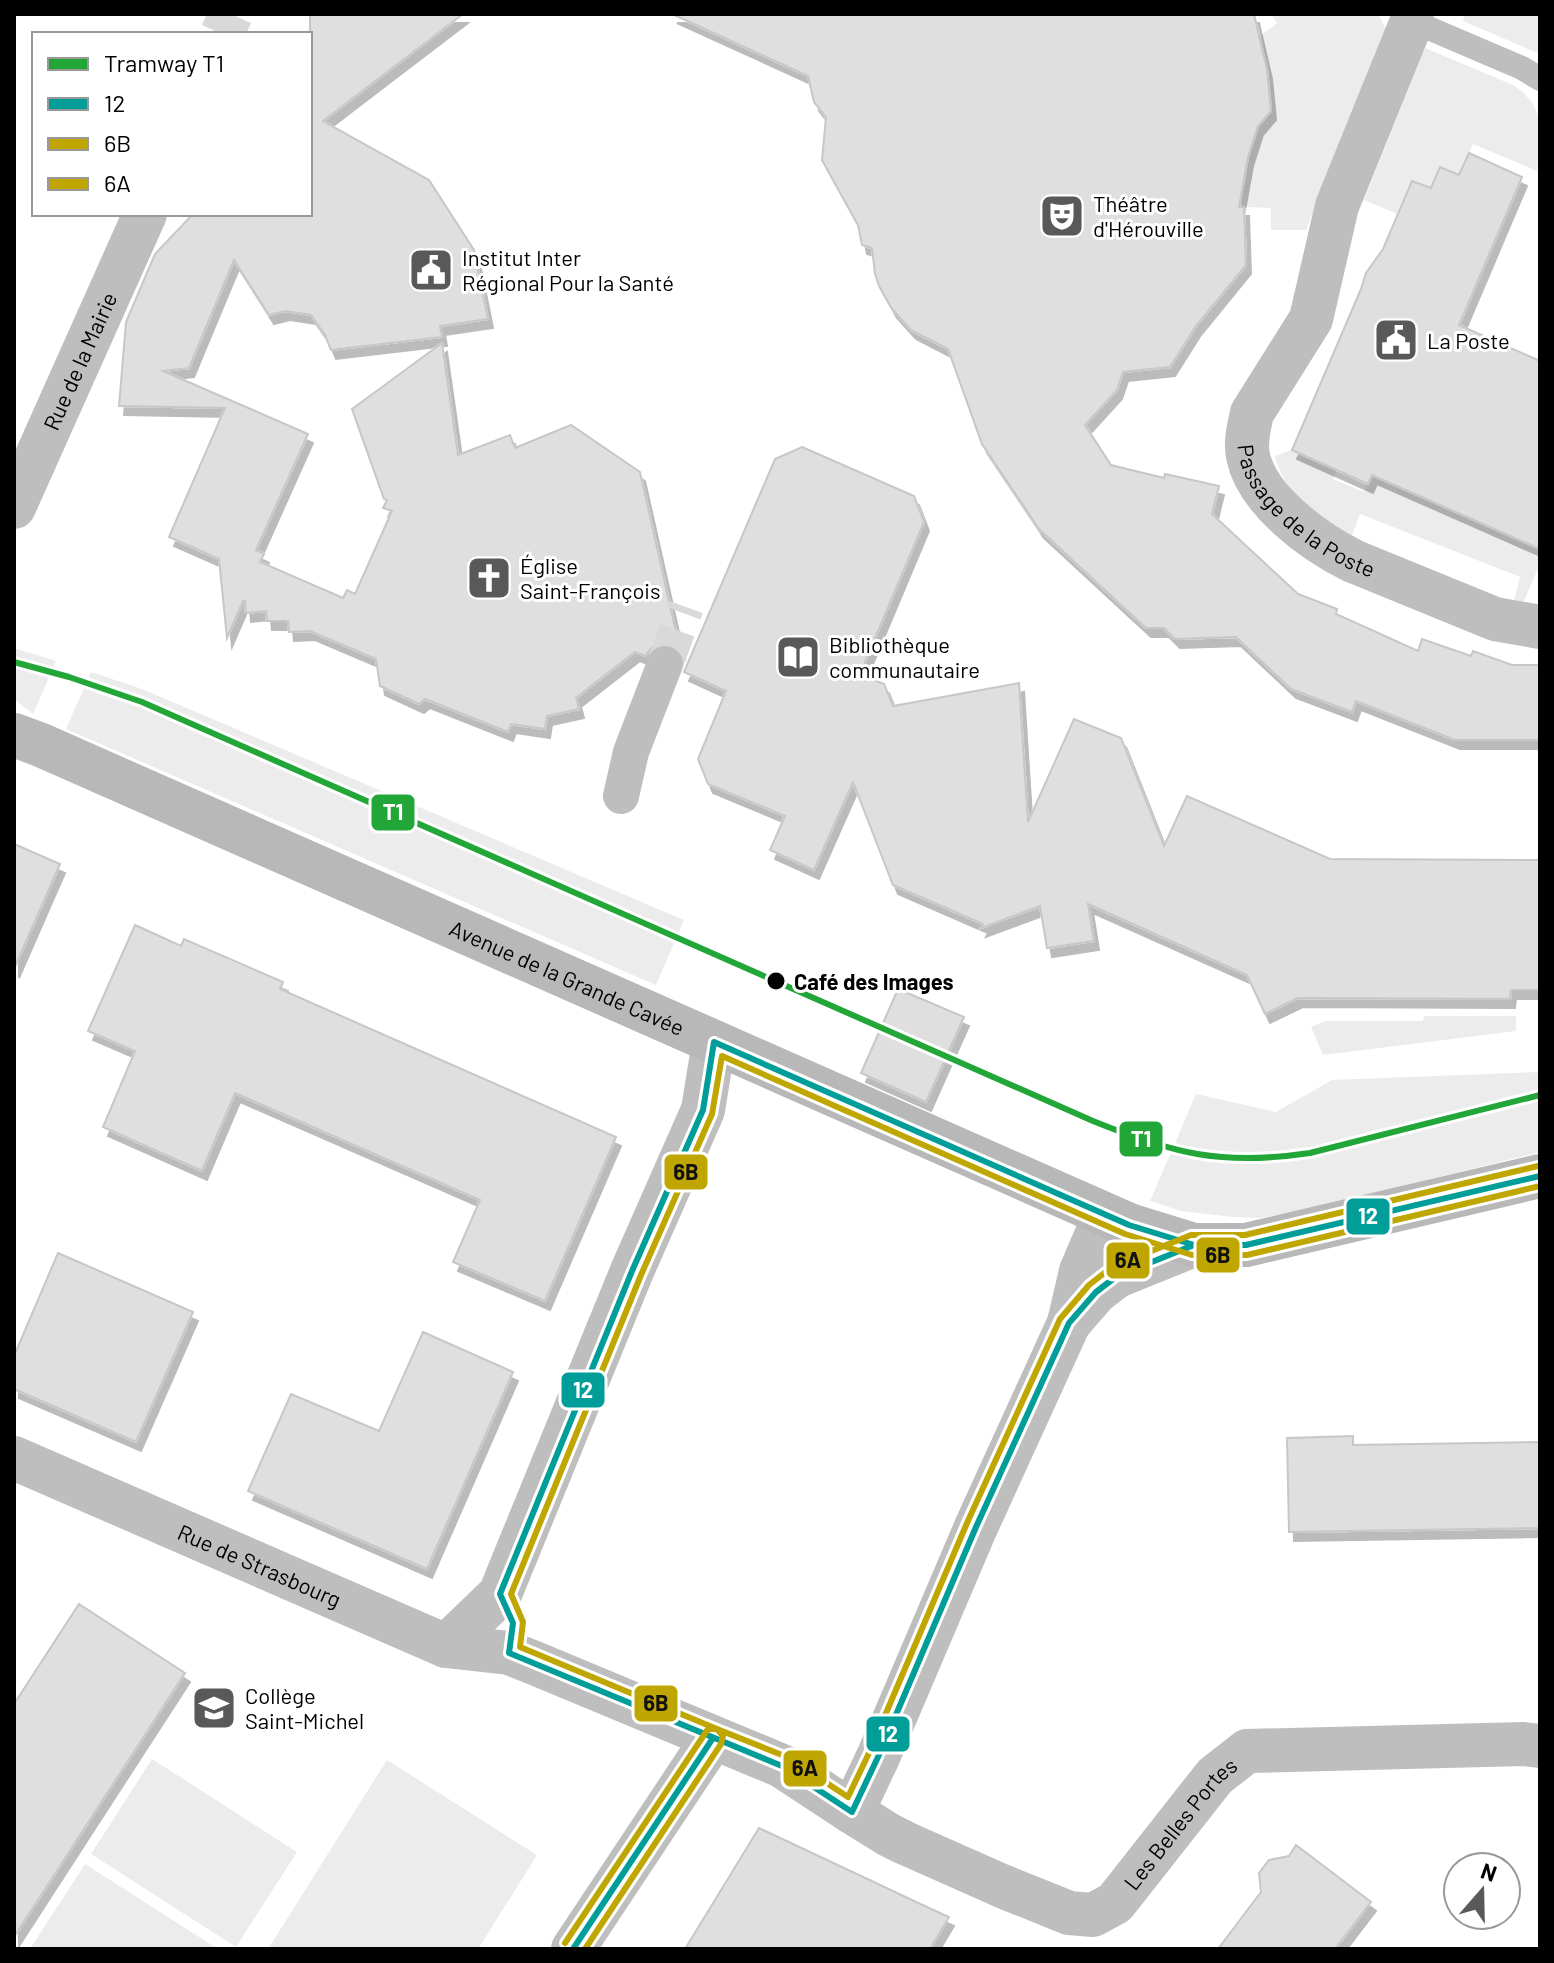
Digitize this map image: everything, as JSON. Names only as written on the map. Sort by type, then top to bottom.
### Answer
[{"type":"main road","name":"Avenue de la Grande Cavée","points":[[14,735],[1105,1215],[1194,1245],[1246,1245],[1540,1176]]},
{"type":"street","name":"Passage de la Poste","points":[[1413,18],[1337,206],[1311,319],[1252,413],[1248,429],[1249,459],[1256,476],[1283,511],[1332,550],[1495,619],[1540,627]]},
{"type":"street","name":"Rue de la Mairie","points":[[14,507],[144,216]]},
{"type":"street","points":[[621,796],[631,752],[665,664]]},
{"type":"street","points":[[446,1646],[500,1594],[632,1271],[703,1110],[714,1042]]},
{"type":"street","points":[[852,1812],[1069,1323],[1081,1271],[1105,1215]]},
{"type":"street","points":[[1069,1323],[1096,1292],[1117,1276],[1194,1245]]},
{"type":"street","name":"Rue de Strasbourg","points":[[14,1458],[446,1646],[509,1653],[713,1738]]},
{"type":"street","points":[[500,1594],[513,1623],[509,1653]]},
{"type":"street","points":[[573,1949],[713,1738]]},
{"type":"street","name":"Les Belles Portes","points":[[713,1738],[782,1766],[889,1835],[1069,1913],[1093,1915],[1115,1903],[1215,1776],[1247,1751],[1540,1746]]},
{"type":"lane","points":[[1413,18],[1540,79]]},
{"type":"shaded area","points":[[1271,14],[1378,14],[1387,31],[1306,230],[1271,230],[1271,208],[1245,207],[1222,186],[1248,157],[1258,126],[1271,111],[1267,70],[1259,37],[1277,23]]},
{"type":"shaded area","points":[[1465,14],[1540,16],[1540,54],[1463,21]]},
{"type":"shaded area","points":[[1425,48],[1513,85],[1524,94],[1532,103],[1539,123],[1537,171],[1473,144],[1459,175],[1440,167],[1431,188],[1412,181],[1397,214],[1364,200]]},
{"type":"shaded area","points":[[1292,450],[1337,470],[1333,479],[1364,492],[1372,475],[1540,549],[1540,564],[1523,603],[1514,600],[1520,577],[1360,514],[1351,538],[1305,503],[1286,482],[1275,456]]},
{"type":"shaded area","points":[[14,648],[56,661],[33,714],[14,699]]},
{"type":"shaded area","points":[[91,672],[142,689],[684,920],[656,985],[66,729]]},
{"type":"shaded area","points":[[1424,1016],[1516,1016],[1516,1031],[1323,1055],[1311,1027],[1325,1021],[1423,1021]]},
{"type":"shaded area","points":[[1540,1072],[1540,1152],[1260,1218],[1181,1211],[1150,1201],[1196,1094],[1276,1112],[1332,1080]]},
{"type":"shaded area","points":[[152,1759],[297,1852],[236,1947],[91,1854]]},
{"type":"shaded area","points":[[387,1760],[537,1855],[478,1949],[268,1949]]},
{"type":"shaded area","points":[[85,1864],[218,1949],[30,1949]]},
{"type":"building","points":[[310,14],[463,14],[323,121],[429,180],[474,250],[488,319],[440,326],[442,337],[331,350],[311,315],[285,311],[269,315],[234,260],[189,368],[163,371],[308,434],[256,550],[264,554],[260,562],[343,598],[347,590],[355,594],[392,511],[383,508],[387,500],[384,499],[352,409],[442,343],[458,455],[510,435],[515,448],[571,425],[640,472],[680,650],[672,644],[663,643],[652,647],[645,656],[635,652],[576,698],[579,709],[547,716],[545,729],[511,724],[508,732],[425,699],[419,704],[380,686],[376,659],[310,631],[289,632],[288,621],[267,621],[266,611],[246,613],[245,601],[227,638],[219,559],[169,537],[225,408],[119,406],[126,322],[155,254],[191,216],[312,216]]},
{"type":"building","name":"Théâtre d'Hérouville","points":[[672,14],[1254,14],[1267,70],[1271,111],[1258,126],[1248,157],[1239,207],[1244,207],[1246,265],[1196,326],[1170,367],[1123,372],[1117,390],[1085,425],[1111,465],[1164,478],[1165,474],[1219,486],[1212,514],[1298,594],[1337,609],[1336,614],[1418,651],[1422,639],[1471,656],[1473,651],[1512,665],[1540,665],[1540,740],[1455,740],[1356,701],[1352,712],[1291,689],[1236,637],[1175,639],[1164,628],[1146,628],[1039,529],[982,444],[948,349],[911,330],[892,309],[875,274],[872,248],[862,245],[858,225],[822,160],[826,117],[814,102],[808,76]]},
{"type":"building","name":"La Poste","points":[[1469,153],[1522,177],[1459,325],[1540,361],[1540,549],[1372,475],[1368,484],[1292,450],[1366,273],[1383,249],[1412,181],[1431,188],[1440,167],[1459,175]]},
{"type":"building","points":[[802,447],[914,496],[924,522],[860,674],[884,684],[893,706],[1019,683],[1028,822],[1074,719],[1121,738],[1164,846],[1187,796],[1330,859],[1540,860],[1540,990],[1511,990],[1510,999],[1298,998],[1265,1014],[1247,975],[1088,904],[1094,941],[1047,948],[1040,906],[981,928],[983,924],[893,885],[853,782],[814,870],[770,850],[785,816],[708,784],[698,759],[726,691],[684,672],[775,459]]},
{"type":"building","points":[[14,844],[60,864],[14,969]]},
{"type":"building","points":[[135,925],[181,946],[184,939],[283,982],[280,989],[616,1137],[545,1301],[453,1262],[480,1200],[235,1093],[202,1171],[103,1127],[135,1051],[88,1031]]},
{"type":"building","points":[[898,989],[964,1017],[926,1102],[861,1073]]},
{"type":"building","points":[[58,1253],[193,1312],[136,1442],[14,1389],[14,1356]]},
{"type":"building","points":[[423,1332],[513,1372],[427,1569],[248,1491],[291,1394],[379,1431]]},
{"type":"building","points":[[1353,1436],[1353,1445],[1540,1442],[1540,1528],[1289,1532],[1287,1438]]},
{"type":"building","points":[[79,1604],[185,1673],[14,1937],[14,1704]]},
{"type":"building","points":[[759,1828],[949,1917],[930,1949],[685,1949]]},
{"type":"building","points":[[1296,1845],[1371,1902],[1335,1949],[1218,1949],[1261,1892],[1259,1873],[1269,1860],[1289,1856]]},
{"type":"tunnel","points":[[223,32],[231,14]]},
{"type":"tunnel","points":[[665,664],[686,607]]},
{"type":"tram line","name":"T1","points":[[14,662],[142,702],[1093,1121],[1149,1142],[1224,1157],[1279,1157],[1310,1153],[1540,1095]]},
{"type":"transit line","name":"12","points":[[714,1042],[1129,1225],[1194,1245],[1117,1276],[1096,1292],[1069,1323],[852,1812],[782,1766],[509,1653],[513,1623],[500,1594],[632,1271],[703,1110],[714,1042]]},
{"type":"transit line","name":"6B","points":[[585,1949],[721,1744],[723,1736],[717,1729],[520,1647],[523,1622],[511,1594],[641,1275],[712,1114],[722,1056],[1125,1234],[1192,1255],[1247,1255],[1540,1186]]},
{"type":"transit line","name":"6A","points":[[565,1943],[708,1729],[717,1729],[787,1757],[848,1797],[1060,1319],[1089,1285],[1112,1267],[1191,1235],[1245,1235],[1538,1166]]},
{"type":"transit line","name":"12","points":[[1194,1245],[1246,1245],[1540,1176]]},
{"type":"transit line","name":"12","points":[[573,1949],[713,1738]]},
{"type":"place","name":"Théâtre d'Hérouville","points":[[1062,216]]},
{"type":"place","name":"Institut Inter Régional Pour la Santé","points":[[431,270]]},
{"type":"place","name":"La Poste","points":[[1396,340]]},
{"type":"place","name":"Église Saint-François","points":[[489,578]]},
{"type":"place","name":"Bibliothèque communautaire","points":[[798,657]]},
{"type":"place","name":"Café des Images","points":[[776,981]]},
{"type":"place","name":"Collège Saint-Michel","points":[[214,1708]]}]
